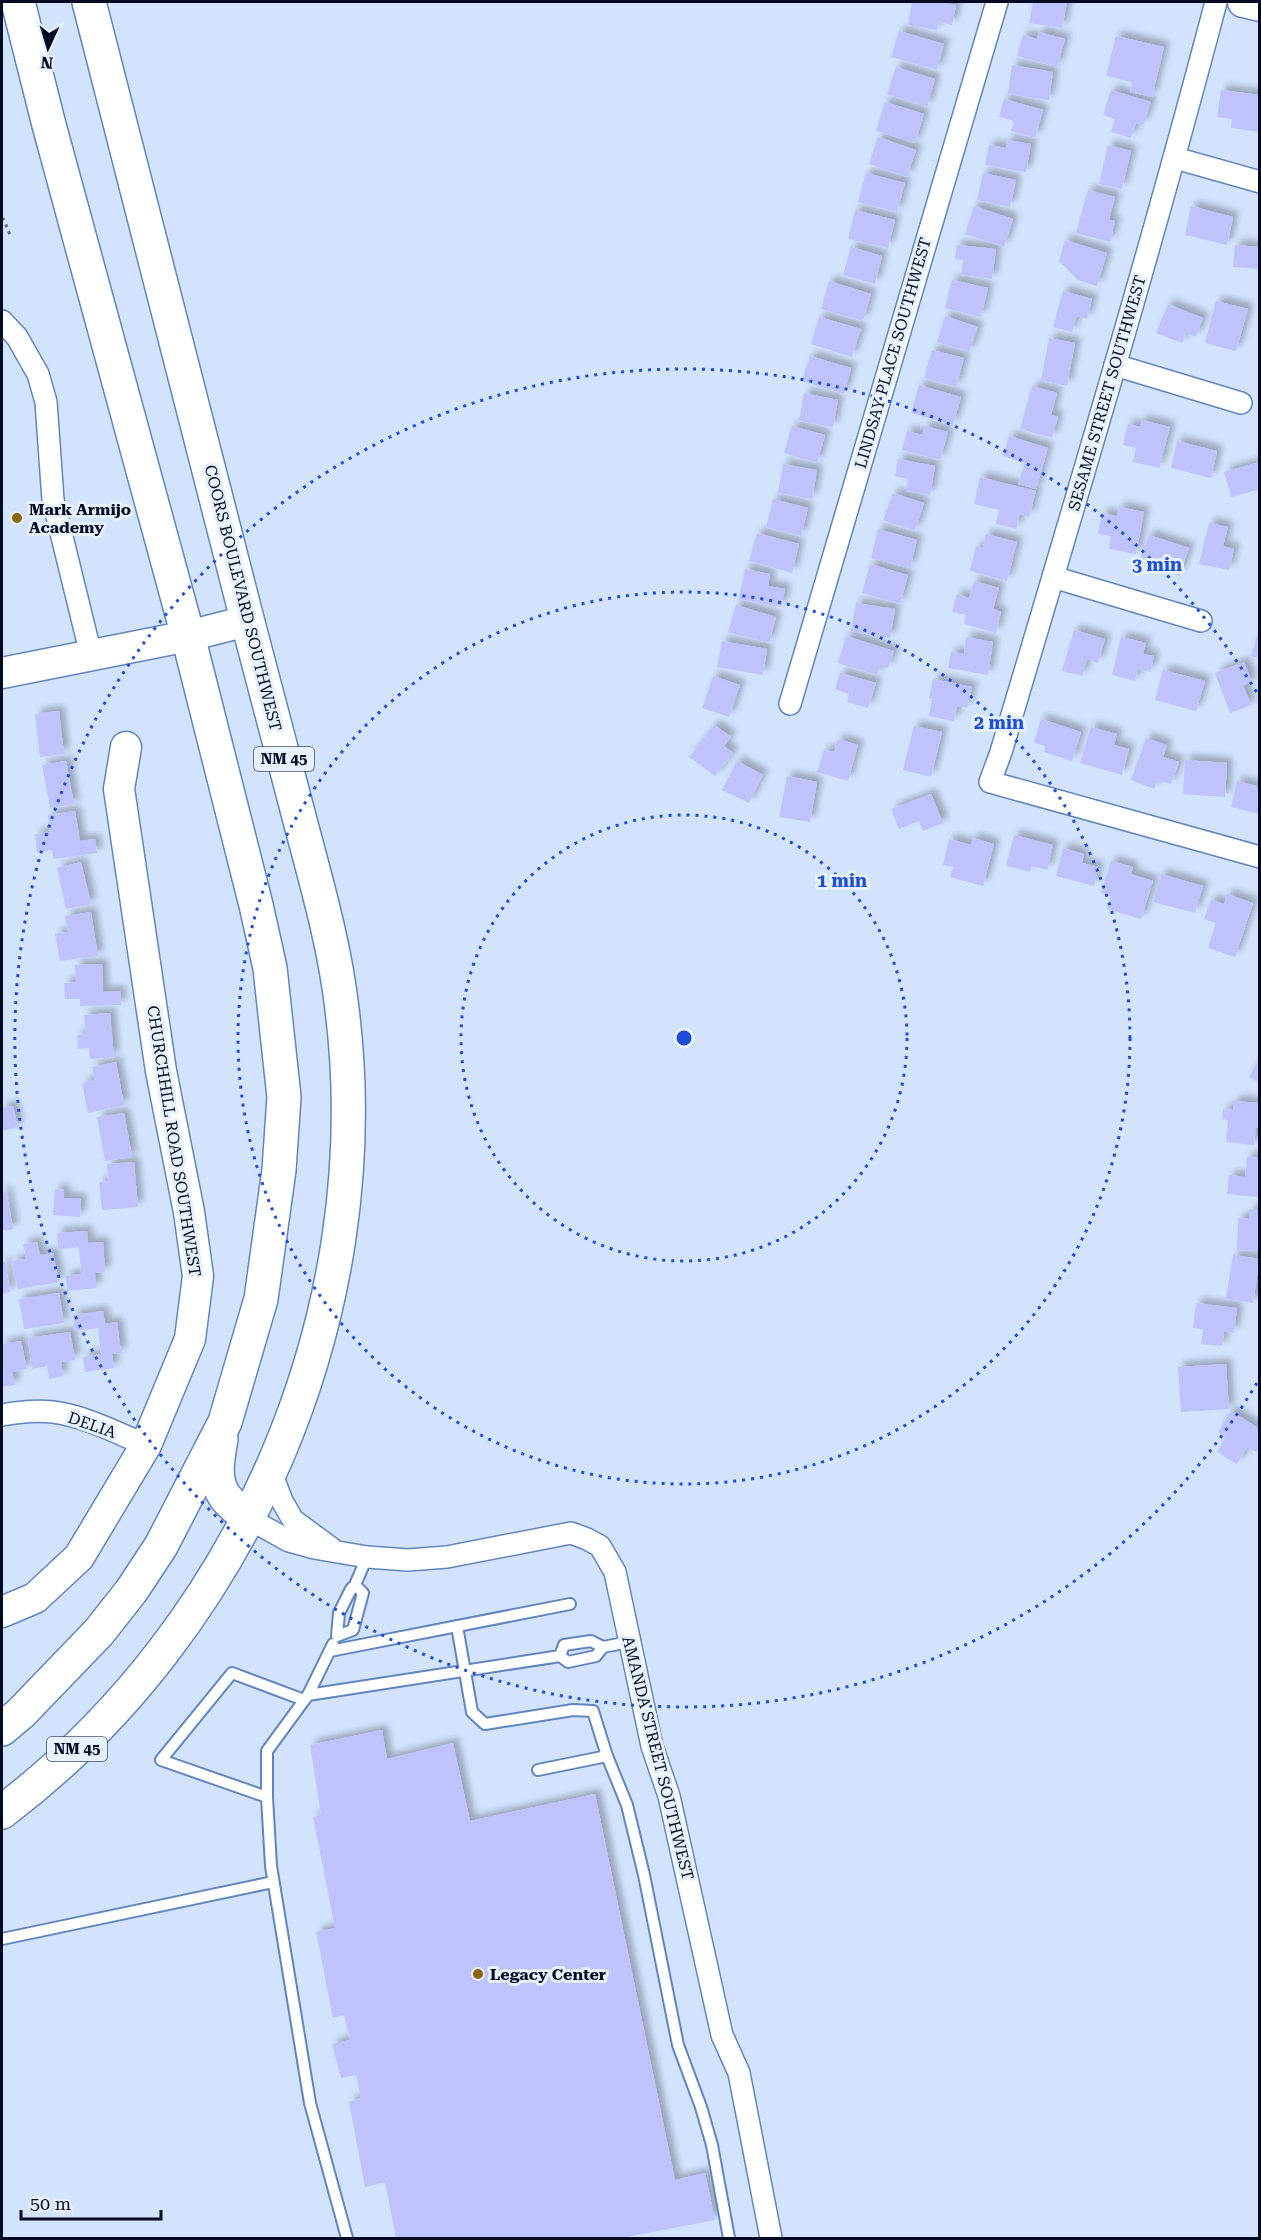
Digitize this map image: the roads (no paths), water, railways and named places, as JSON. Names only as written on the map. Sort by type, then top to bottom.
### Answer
[{"type":"main road","points":[[18,2],[52,136],[188,636],[270,968],[284,1097],[279,1170],[261,1299],[225,1422],[217,1460],[218,1477],[223,1495],[248,1518]]},
{"type":"main road","name":"COORS BOULEVARD SOUTHWEST","points":[[2,1812],[74,1751],[112,1712],[188,1617],[234,1546],[271,1472],[295,1414],[314,1357],[329,1300],[340,1243],[349,1128],[343,1010],[332,945],[89,2]]},
{"type":"main road","points":[[2,1729],[21,1713],[99,1632],[132,1590],[161,1546],[225,1422]]},
{"type":"street","name":"LINDSAY PLACE SOUTHWEST","points":[[790,704],[996,2]]},
{"type":"street","name":"SESAME STREET SOUTHWEST","points":[[1216,2],[1175,158],[1053,577],[990,782],[1260,857]]},
{"type":"street","points":[[1243,2],[1260,6]]},
{"type":"street","points":[[1175,158],[1260,182]]},
{"type":"street","points":[[2,321],[17,337],[38,374],[46,402],[53,500],[92,655]]},
{"type":"street","points":[[1115,365],[1241,403]]},
{"type":"street","points":[[1053,577],[1201,621]]},
{"type":"street","points":[[2,673],[188,636],[247,621]]},
{"type":"street","name":"CHURCHHILL ROAD SOUTHWEST","points":[[2,1612],[35,1598],[79,1557],[146,1445],[190,1339],[198,1276],[189,1212],[161,1071],[119,789],[126,747]]},
{"type":"street","name":"DELIA","points":[[2,1415],[22,1412],[53,1412],[78,1418],[146,1445]]},
{"type":"street","name":"AMANDA STREET SOUTHWEST","points":[[271,1472],[282,1501],[293,1520],[334,1551]]},
{"type":"street","name":"AMANDA STREET SOUTHWEST","points":[[248,1518],[289,1541],[314,1548],[367,1557],[408,1560],[447,1557],[571,1533],[600,1546],[615,1572],[652,1746],[669,1796],[722,2035],[739,2073],[771,2238]]},
{"type":"lane","points":[[346,2238],[310,2103],[273,1882],[267,1797],[267,1751],[306,1698],[337,1636],[339,1613],[367,1557]]},
{"type":"lane","points":[[337,1636],[352,1630],[363,1593],[355,1585]]},
{"type":"lane","points":[[330,1651],[570,1604]]},
{"type":"lane","points":[[457,1626],[472,1713],[484,1724],[573,1710],[593,1711],[607,1756],[627,1805],[644,1875],[678,2045],[701,2107],[712,2145],[729,2238]]},
{"type":"lane","points":[[560,1656],[564,1645],[591,1641],[603,1647],[629,1642]]},
{"type":"lane","points":[[267,1797],[161,1761],[231,1673],[306,1698],[560,1656],[568,1662],[596,1656],[603,1647]]},
{"type":"lane","points":[[538,1770],[607,1756]]},
{"type":"lane","points":[[2,1939],[273,1882]]},
{"type":"place","name":"Mark Armijo Academy","points":[[17,518]]},
{"type":"place","name":"Legacy Center","points":[[478,1974]]}]
